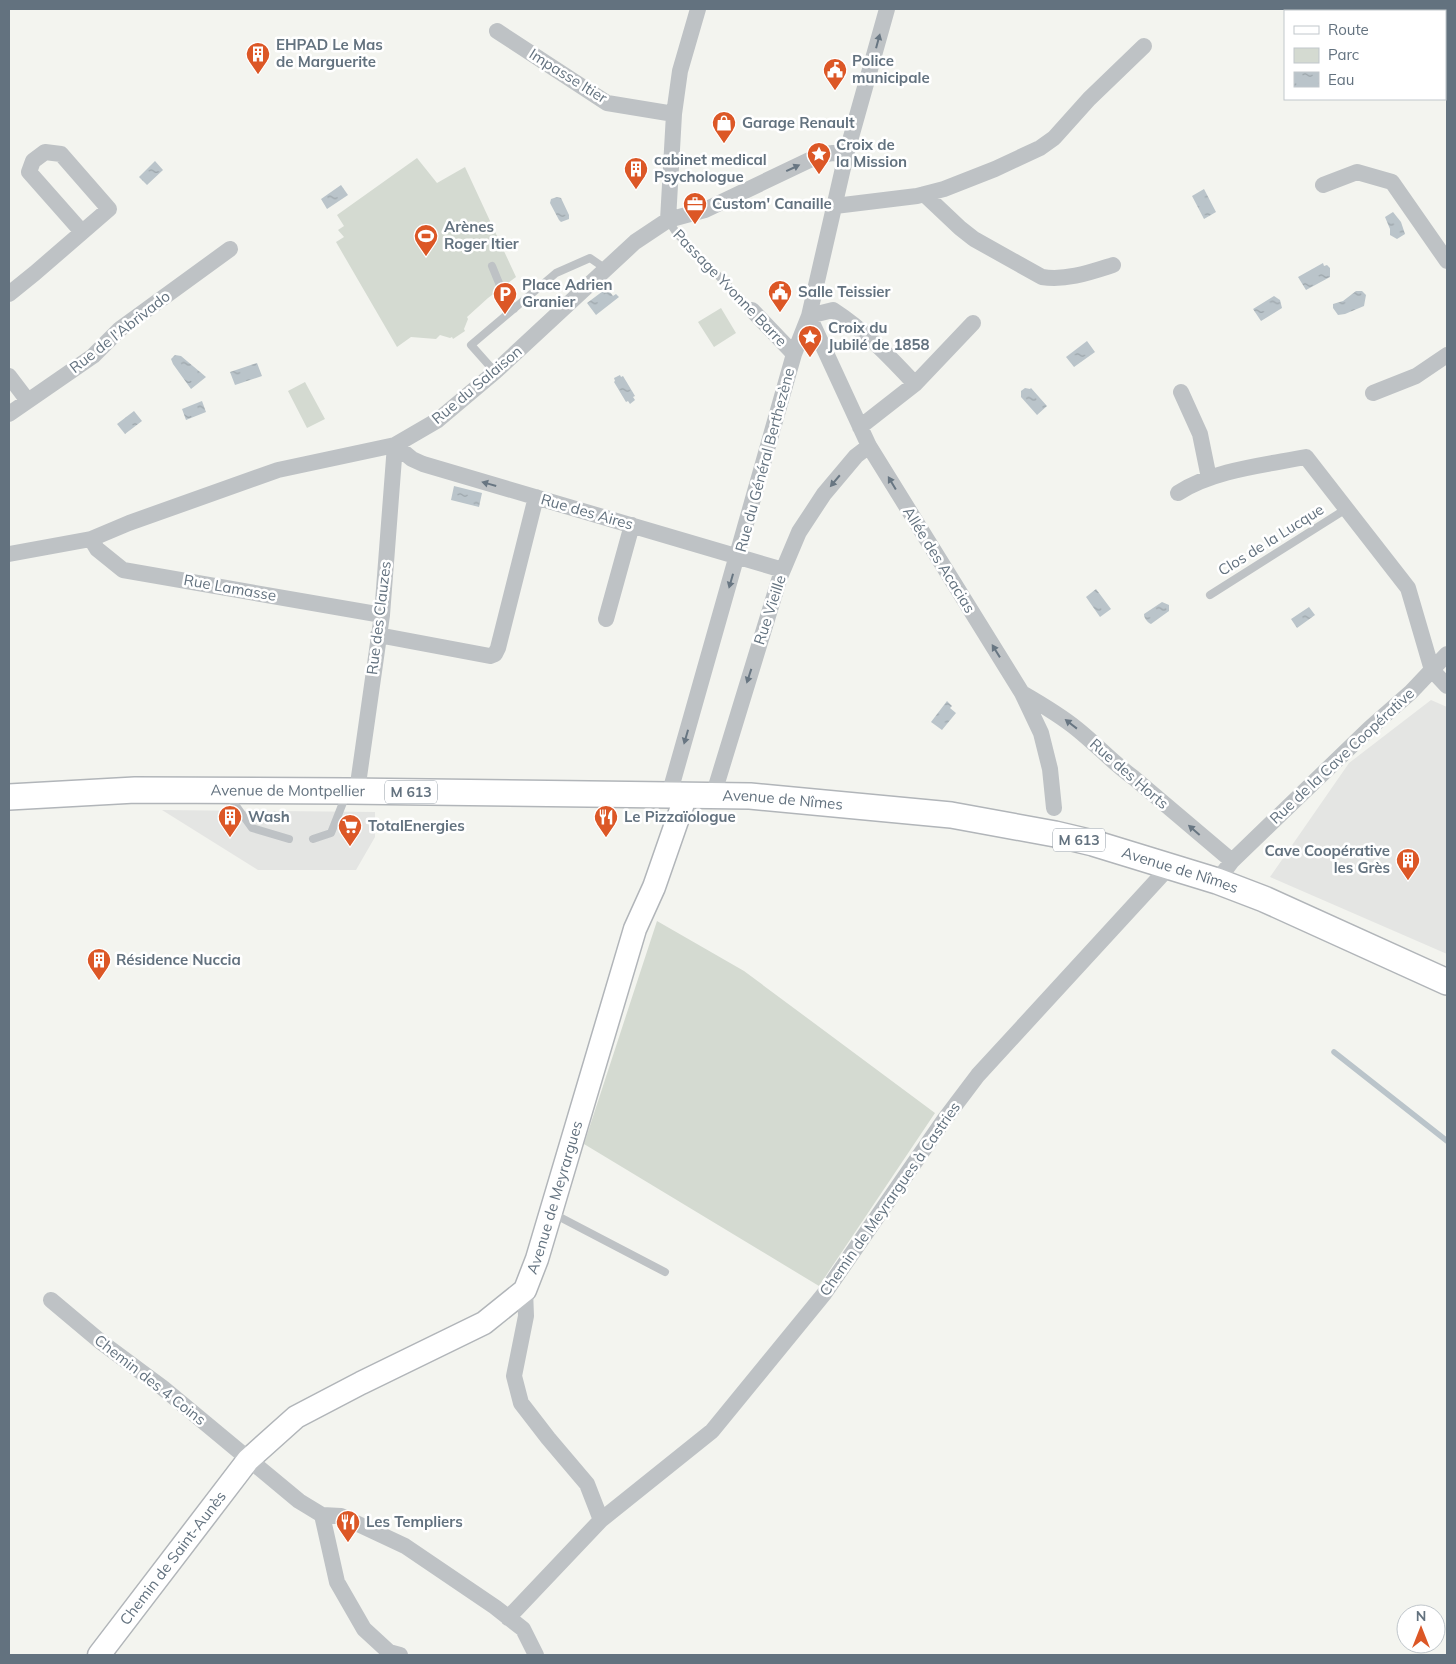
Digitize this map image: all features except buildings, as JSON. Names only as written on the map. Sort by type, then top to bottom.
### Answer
[{"type":"main road","name":"Avenue de Montpellier","points":[[9,797],[135,790],[678,795]]},
{"type":"main road","name":"Avenue de Nîmes","points":[[678,795],[770,797],[951,815],[1084,841],[1170,866],[1224,871],[1264,899],[1447,982]]},
{"type":"street","points":[[668,220],[674,114],[680,71],[698,9]]},
{"type":"street","name":"Rue du Général Berthezène","points":[[678,795],[738,556],[794,354],[809,316],[846,155],[887,9]]},
{"type":"street","name":"Impasse Itier","points":[[496,31],[607,103],[674,114]]},
{"type":"street","points":[[835,206],[884,201],[924,194],[968,180],[1040,148],[1054,138],[1089,99],[1144,46]]},
{"type":"street","points":[[9,294],[35,273],[109,209],[60,154],[45,152],[33,161],[29,172],[82,232]]},
{"type":"street","name":"Rue du Salaison","points":[[9,554],[91,539],[138,520],[278,470],[395,445],[438,420],[495,372],[635,242],[668,220],[705,210],[820,155],[834,153],[846,155]]},
{"type":"street","points":[[1323,185],[1357,172],[1392,182],[1447,261]]},
{"type":"street","points":[[924,194],[974,239],[1042,277],[1077,276],[1113,265]]},
{"type":"street","name":"Rue de l'Abrivado","points":[[9,414],[93,356],[120,329],[230,249]]},
{"type":"street","name":"Passage Yvonne Barre","points":[[752,310],[794,354]]},
{"type":"street","points":[[809,316],[833,310],[840,314],[860,329],[889,356],[915,384]]},
{"type":"street","name":"Allée des Acacias","points":[[809,316],[869,446],[1022,693],[1042,733],[1050,769],[1054,808]]},
{"type":"street","points":[[860,427],[915,384],[973,323]]},
{"type":"street","points":[[1373,393],[1416,376],[1447,355]]},
{"type":"street","points":[[9,376],[28,401]]},
{"type":"street","points":[[1181,392],[1200,434],[1210,478]]},
{"type":"street","name":"Rue des Aires","points":[[395,445],[412,459],[423,464],[783,570]]},
{"type":"street","name":"Rue des Clauzes","points":[[352,791],[382,615],[395,445]]},
{"type":"street","name":"Rue Vieille","points":[[713,796],[783,570],[799,532],[824,494],[856,456],[869,446]]},
{"type":"street","points":[[1178,492],[1193,483],[1210,478],[1306,457],[1408,588],[1432,670],[1447,686]]},
{"type":"street","points":[[378,635],[490,656],[495,654],[536,497]]},
{"type":"street","points":[[606,619],[632,525]]},
{"type":"street","name":"Rue Lamasse","points":[[91,539],[97,549],[123,570],[382,615]]},
{"type":"street","name":"Rue de la Cave Coopérative","points":[[1224,871],[1370,728],[1391,711],[1447,654]]},
{"type":"street","name":"Rue des Horts","points":[[1022,693],[1055,712],[1078,730],[1117,766],[1134,778],[1224,871]]},
{"type":"street","name":"Avenue de Meyrargues","points":[[248,1460],[296,1417],[484,1323],[525,1290],[537,1259],[636,929],[654,887],[678,795]]},
{"type":"street","name":"Chemin de Meyrargues à Castries","points":[[508,1618],[600,1520],[712,1431],[824,1294],[944,1120],[978,1075],[1170,866]]},
{"type":"street","points":[[525,1290],[526,1316],[514,1376],[521,1403],[587,1484],[600,1520]]},
{"type":"street","name":"Chemin des 4 Coins","points":[[52,1300],[101,1342],[163,1388],[299,1501],[322,1515]]},
{"type":"street","name":"Chemin de Saint-Aunès","points":[[99,1655],[248,1460]]},
{"type":"street","points":[[400,1655],[389,1652],[364,1628],[337,1582],[322,1515],[341,1516],[405,1546],[523,1629],[536,1655]]},
{"type":"lane","name":"Passage Yvonne Barre","points":[[668,220],[677,234],[752,310]]},
{"type":"lane","points":[[495,372],[471,345],[556,273],[590,258],[606,269]]},
{"type":"lane","points":[[492,266],[501,288],[514,309]]},
{"type":"lane","name":"Clos de la Lucque","points":[[1210,595],[1346,509]]},
{"type":"lane","points":[[226,790],[252,828],[290,839]]},
{"type":"lane","points":[[312,839],[331,833],[352,791]]},
{"type":"lane","points":[[550,1213],[666,1272]]},
{"type":"shaded area","name":"Cave Coopérative les Grès","points":[[1431,700],[1447,707],[1447,954],[1270,877],[1349,763]]},
{"type":"shaded area","points":[[162,810],[375,812],[375,837],[356,870],[258,870]]},
{"type":"green space","name":"Arènes Roger Itier","points":[[417,158],[437,183],[465,167],[516,277],[467,317],[465,331],[453,339],[452,337],[440,335],[436,339],[411,337],[397,347],[336,242],[344,237],[338,230],[344,226],[337,215]]},
{"type":"green space","points":[[721,308],[736,333],[714,347],[698,322]]},
{"type":"green space","points":[[305,382],[325,419],[307,428],[288,391]]},
{"type":"green space","points":[[657,921],[744,971],[935,1113],[819,1286],[584,1144]]},
{"type":"water","points":[[155,161],[163,170],[147,185],[139,177]]},
{"type":"water","points":[[341,185],[348,195],[327,209],[321,199]]},
{"type":"water","points":[[1204,189],[1216,212],[1204,219],[1192,196]]},
{"type":"water","points":[[561,198],[569,215],[569,219],[561,222],[550,203],[551,199]]},
{"type":"water","points":[[1393,212],[1401,222],[1405,234],[1397,239],[1390,235],[1390,229],[1385,217]]},
{"type":"water","points":[[1323,263],[1324,266],[1327,265],[1330,268],[1330,277],[1306,290],[1298,277]]},
{"type":"water","points":[[607,288],[613,296],[616,294],[619,297],[596,315],[587,303]]},
{"type":"water","points":[[1356,291],[1362,291],[1366,295],[1364,306],[1338,315],[1333,308],[1333,304],[1343,301]]},
{"type":"water","points":[[1274,296],[1280,300],[1282,308],[1261,321],[1253,309]]},
{"type":"water","points":[[1087,341],[1095,352],[1074,367],[1066,357]]},
{"type":"water","points":[[175,355],[181,356],[206,377],[191,389],[173,364],[171,359]]},
{"type":"water","points":[[257,363],[262,376],[235,385],[230,372]]},
{"type":"water","points":[[620,375],[621,377],[623,376],[635,396],[633,397],[635,400],[630,404],[628,401],[626,402],[614,382],[614,378]]},
{"type":"water","points":[[1025,388],[1031,388],[1047,406],[1037,415],[1021,397],[1021,391]]},
{"type":"water","points":[[202,401],[206,412],[186,420],[182,409]]},
{"type":"water","points":[[134,411],[142,421],[125,434],[117,424]]},
{"type":"water","points":[[454,486],[482,493],[479,507],[451,500]]},
{"type":"water","points":[[1096,589],[1111,609],[1100,617],[1086,597]]},
{"type":"water","points":[[1162,602],[1169,605],[1169,611],[1151,624],[1146,620],[1144,614]]},
{"type":"water","points":[[1309,607],[1315,615],[1297,628],[1291,619]]},
{"type":"water","points":[[947,701],[952,706],[950,708],[956,713],[942,730],[931,722]]},
{"type":"waterway","points":[[1334,1052],[1447,1141]]},
{"type":"place","name":"EHPAD Le Mas de Marguerite","points":[[258,75]]},
{"type":"place","name":"Police municipale","points":[[835,91]]},
{"type":"place","name":"Garage Renault","points":[[724,144]]},
{"type":"place","name":"Croix de la Mission","points":[[819,175]]},
{"type":"place","name":"cabinet medical Psychologue","points":[[636,190]]},
{"type":"place","name":"Custom' Canaille","points":[[695,225]]},
{"type":"place","name":"Arènes Roger Itier","points":[[426,257]]},
{"type":"place","name":"Salle Teissier","points":[[780,313]]},
{"type":"place","name":"Place Adrien Granier","points":[[505,315]]},
{"type":"place","name":"Croix du Jubilé de 1858","points":[[810,358]]},
{"type":"place","name":"Wash","points":[[230,838]]},
{"type":"place","name":"Le Pizzaïologue","points":[[606,838]]},
{"type":"place","name":"TotalEnergies","points":[[350,847]]},
{"type":"place","name":"Cave Coopérative les Grès","points":[[1408,881]]},
{"type":"place","name":"Résidence Nuccia","points":[[99,981]]},
{"type":"place","name":"Les Templiers","points":[[348,1543]]}]
